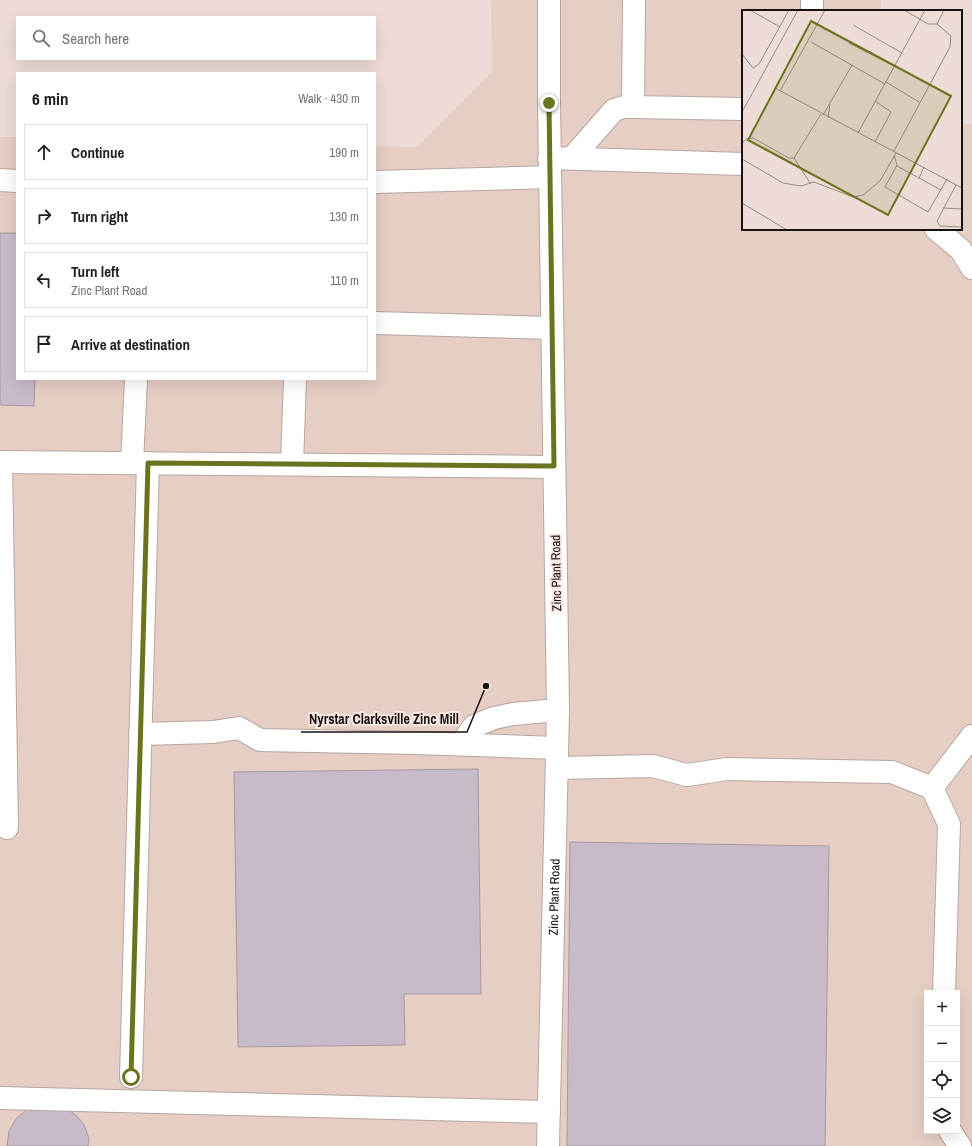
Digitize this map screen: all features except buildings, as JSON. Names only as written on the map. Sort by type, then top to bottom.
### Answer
[{"type":"street","name":"Zinc Plant Road","points":[[548,1146],[558,710],[549,0]]},
{"type":"street","points":[[633,107],[634,0]]},
{"type":"street","points":[[572,158],[614,110],[624,107],[742,109]]},
{"type":"street","points":[[376,182],[550,167],[572,158],[742,164]]},
{"type":"street","points":[[0,180],[16,181]]},
{"type":"street","points":[[937,230],[961,250],[972,268]]},
{"type":"street","points":[[376,323],[552,328]]},
{"type":"street","points":[[131,1077],[140,734],[140,463],[136,380]]},
{"type":"street","points":[[292,464],[295,380]]},
{"type":"street","points":[[6,828],[1,462],[554,466]]},
{"type":"street","points":[[461,744],[474,726],[494,718],[513,714],[558,710]]},
{"type":"street","points":[[140,734],[207,732],[239,728],[260,740],[461,744],[557,758],[653,766],[687,775],[727,769],[892,772],[932,788],[950,824],[944,990]]},
{"type":"street","points":[[932,788],[972,736]]},
{"type":"street","points":[[0,1098],[549,1112]]},
{"type":"street","points":[[952,1134],[960,1146]]},
{"type":"shaded area","points":[[491,0],[881,0],[880,10],[742,10],[742,230],[962,230],[962,124],[972,124],[972,1146],[0,1146],[0,137],[16,137],[16,380],[376,380],[376,146],[417,147],[492,72]]},
{"type":"place","name":"Nyrstar Clarksville Zinc Mill","points":[[486,686]]},
{"type":"route","points":[[131,1077],[148,463],[554,466],[549,103]]}]
